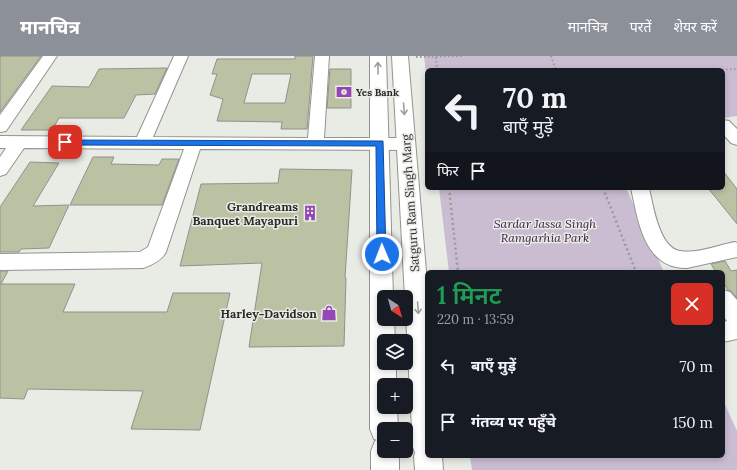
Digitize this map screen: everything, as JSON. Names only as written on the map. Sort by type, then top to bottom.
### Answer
[{"type":"main road","points":[[378,56],[384,422]]},
{"type":"main road","name":"Satguru Ram Singh Marg","points":[[400,57],[425,396]]},
{"type":"main road","points":[[385,458],[385,470]]},
{"type":"main road","points":[[428,458],[429,470]]},
{"type":"street","points":[[0,128],[50,56]]},
{"type":"street","points":[[142,142],[181,56]]},
{"type":"street","points":[[316,143],[322,56]]},
{"type":"street","points":[[725,127],[737,139]]},
{"type":"street","points":[[0,142],[406,144]]},
{"type":"street","points":[[0,170],[19,142]]},
{"type":"street","points":[[0,262],[143,260],[156,252],[194,143]]},
{"type":"street","points":[[641,190],[655,241],[664,254],[697,266],[735,250]]},
{"type":"street","points":[[725,302],[737,317]]},
{"type":"street","points":[[725,332],[737,329]]},
{"type":"path","points":[[436,56],[437,68]]},
{"type":"path","points":[[400,57],[464,56]]},
{"type":"path","points":[[551,56],[555,68]]},
{"type":"path","points":[[725,70],[737,69]]},
{"type":"path","points":[[449,190],[458,270]]},
{"type":"path","points":[[604,190],[635,270]]},
{"type":"green space","points":[[424,56],[737,56],[737,116],[725,118],[725,68],[425,68]]},
{"type":"green space","name":"Sardar Jassa Singh Ramgarhia Park","points":[[439,190],[627,190],[663,270],[449,270]]},
{"type":"green space","points":[[725,404],[737,431],[737,470],[472,470],[470,458],[725,458]]},
{"type":"building","points":[[0,56],[41,56],[0,112]]},
{"type":"building","points":[[295,56],[313,56],[307,129],[281,129],[282,122],[217,121],[223,99],[210,95],[217,74],[212,74],[217,59],[295,59]],"holes":[[[252,74],[291,74],[285,103],[244,103]]]},
{"type":"building","points":[[167,68],[155,94],[136,95],[124,118],[59,118],[52,130],[21,130],[52,86],[89,87],[99,69]]},
{"type":"building","points":[[330,69],[351,69],[351,108],[327,108]]},
{"type":"building","points":[[93,157],[114,157],[111,164],[159,165],[162,159],[179,159],[162,205],[70,205]]},
{"type":"building","points":[[30,162],[59,163],[33,206],[69,205],[49,248],[21,249],[19,252],[0,252],[0,207]]},
{"type":"building","points":[[280,169],[352,170],[345,278],[344,346],[249,347],[262,263],[180,266],[201,184],[278,183]]},
{"type":"building","points":[[725,174],[737,189],[737,224],[710,190],[725,190]]},
{"type":"building","points":[[725,261],[731,271],[737,270],[737,298],[725,285],[725,270],[715,270],[711,264]]},
{"type":"building","points":[[0,271],[8,271],[1,284],[75,284],[63,312],[167,312],[173,293],[230,293],[200,430],[131,429],[143,391],[28,389],[24,399],[0,398]]},
{"type":"place","name":"Yes Bank","points":[[344,92]]},
{"type":"place","name":"Grandreams Banquet Mayapuri","points":[[310,213]]},
{"type":"place","name":"Harley-Davidson","points":[[329,313]]},
{"type":"route","points":[[65,142],[380,143],[382,254]]}]
